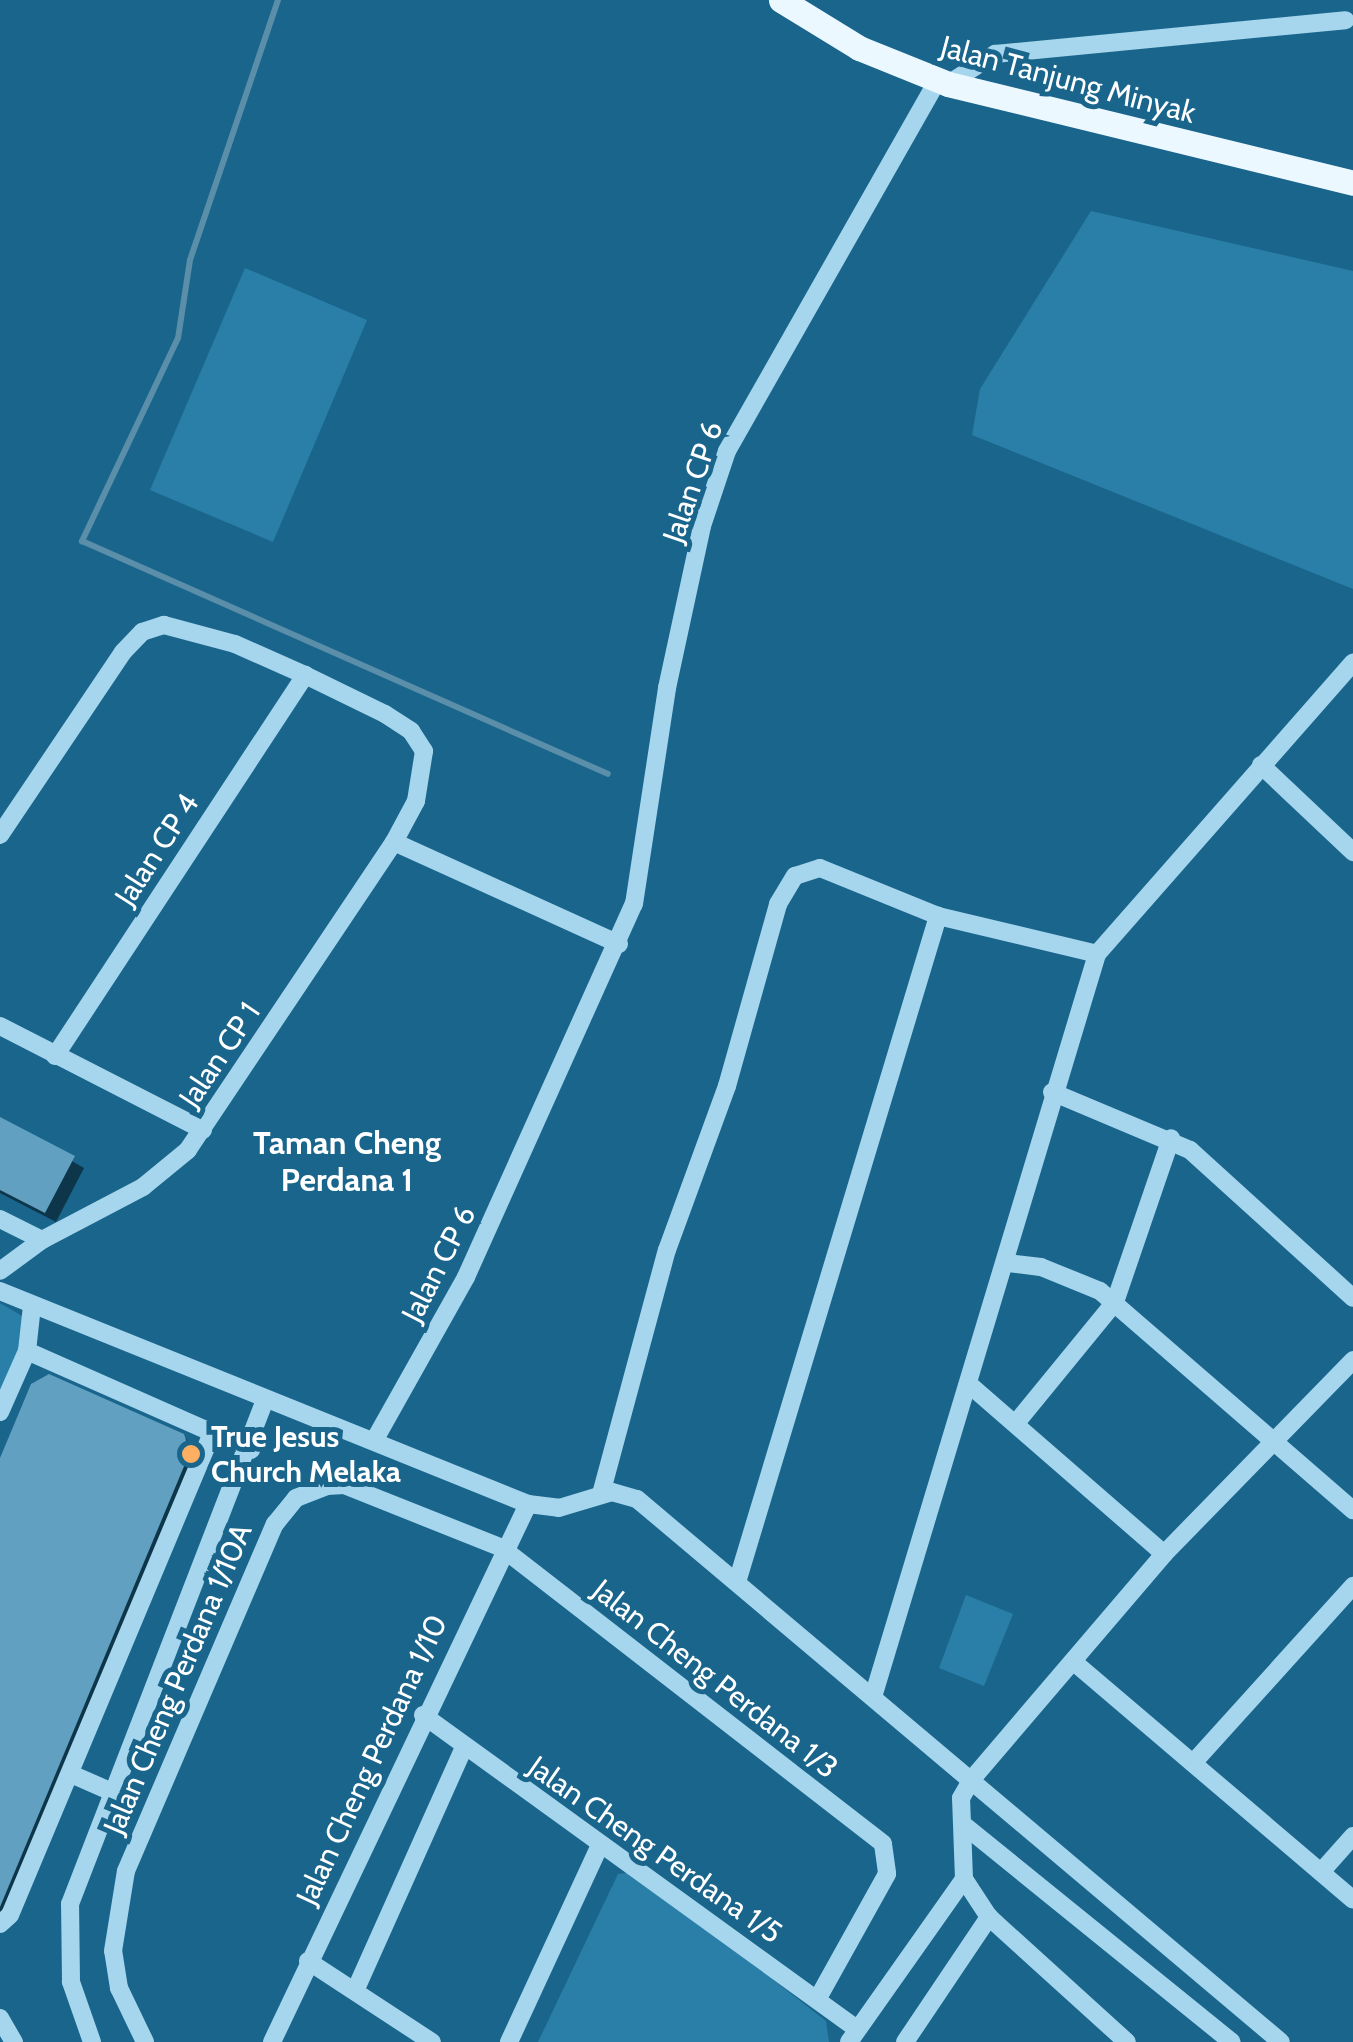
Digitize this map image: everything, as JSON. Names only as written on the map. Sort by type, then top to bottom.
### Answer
[{"type":"main road","name":"Jalan Tanjung Minyak","points":[[781,0],[859,48],[943,82],[1353,182]]},
{"type":"street","points":[[943,82],[995,54],[1345,20]]},
{"type":"street","name":"Jalan CP 6","points":[[374,1441],[466,1276],[619,944],[644,865],[666,688],[716,482],[835,253],[943,82]]},
{"type":"street","name":"Jalan CP 1","points":[[0,835],[123,652],[142,632],[164,625],[205,634],[305,675],[411,731],[424,751],[416,801],[394,842],[203,1130],[154,1180],[42,1240],[0,1271]]},
{"type":"street","points":[[873,1697],[1008,1263],[1052,1092],[1096,954],[1353,663]]},
{"type":"street","name":"Jalan CP 4","points":[[55,1056],[305,675]]},
{"type":"street","points":[[1261,765],[1353,852]]},
{"type":"street","points":[[394,842],[619,944]]},
{"type":"street","points":[[601,1494],[667,1250],[727,1086],[786,888],[808,868],[820,868],[938,916],[1096,954]]},
{"type":"street","points":[[738,1579],[938,916]]},
{"type":"street","points":[[0,1026],[203,1130]]},
{"type":"street","points":[[1052,1092],[1171,1138],[1241,1191],[1353,1298]]},
{"type":"street","points":[[1016,1423],[1114,1302],[1171,1138]]},
{"type":"street","points":[[0,1219],[42,1240]]},
{"type":"street","points":[[1008,1263],[1063,1274],[1114,1302],[1276,1438],[1353,1510]]},
{"type":"street","points":[[0,1292],[528,1504],[559,1508],[601,1494],[623,1493],[654,1509],[1281,2042]]},
{"type":"street","points":[[0,1412],[27,1351],[32,1306]]},
{"type":"street","points":[[27,1351],[251,1450]]},
{"type":"street","points":[[1126,2042],[1106,2035],[989,1917],[964,1879],[959,1854],[965,1826],[961,1798],[972,1780],[1076,1663],[1164,1554],[1353,1360]]},
{"type":"street","points":[[971,1386],[1164,1554]]},
{"type":"street","points":[[92,2042],[71,1982],[67,1944],[70,1904],[110,1791],[251,1450],[265,1400]]},
{"type":"street","points":[[0,1924],[10,1915],[212,1433]]},
{"type":"street","name":"Jalan Cheng Perdana 1/10A","points":[[145,2042],[119,1988],[116,1907],[284,1510],[310,1490],[344,1485],[502,1548]]},
{"type":"street","name":"Jalan Cheng Perdana 1/10","points":[[272,2042],[502,1548],[528,1504]]},
{"type":"street","name":"Jalan Cheng Perdana 1/3","points":[[502,1548],[883,1844],[888,1858],[887,1874],[818,1998]]},
{"type":"street","points":[[1193,1764],[1353,1586]]},
{"type":"street","points":[[1076,1663],[1353,1900]]},
{"type":"street","name":"Jalan Cheng Perdana 1/5","points":[[423,1716],[463,1749],[818,1998],[853,2035]]},
{"type":"street","points":[[355,1991],[463,1749]]},
{"type":"street","points":[[70,1774],[110,1791]]},
{"type":"street","points":[[965,1826],[1232,2042]]},
{"type":"street","points":[[1321,1872],[1353,1836]]},
{"type":"street","points":[[509,2042],[600,1845]]},
{"type":"street","points":[[853,2035],[964,1879]]},
{"type":"street","points":[[906,2042],[989,1917]]},
{"type":"street","points":[[308,1961],[432,2042]]},
{"type":"street","points":[[0,2018],[14,2042]]},
{"type":"shaded area","points":[[1091,211],[1353,271],[1353,589],[972,435],[980,389]]},
{"type":"shaded area","points":[[245,268],[367,320],[273,542],[150,490]]},
{"type":"shaded area","points":[[0,1303],[36,1324],[0,1407]]},
{"type":"shaded area","points":[[966,1595],[1013,1614],[984,1686],[939,1668]]},
{"type":"shaded area","points":[[635,1872],[826,2021],[829,2042],[538,2042],[618,1874]]},
{"type":"building","points":[[0,1117],[75,1156],[45,1213],[0,1190]]},
{"type":"building","points":[[49,1374],[184,1434],[190,1452],[0,1907],[0,1458],[31,1384]]},
{"type":"waterway","points":[[278,0],[190,260],[178,338],[82,541],[608,774]]},
{"type":"place","name":"True Jesus Church Melaka","points":[[191,1454]]},
{"type":"district","name":"Taman Cheng Perdana 1","points":[[347,1162]]}]
